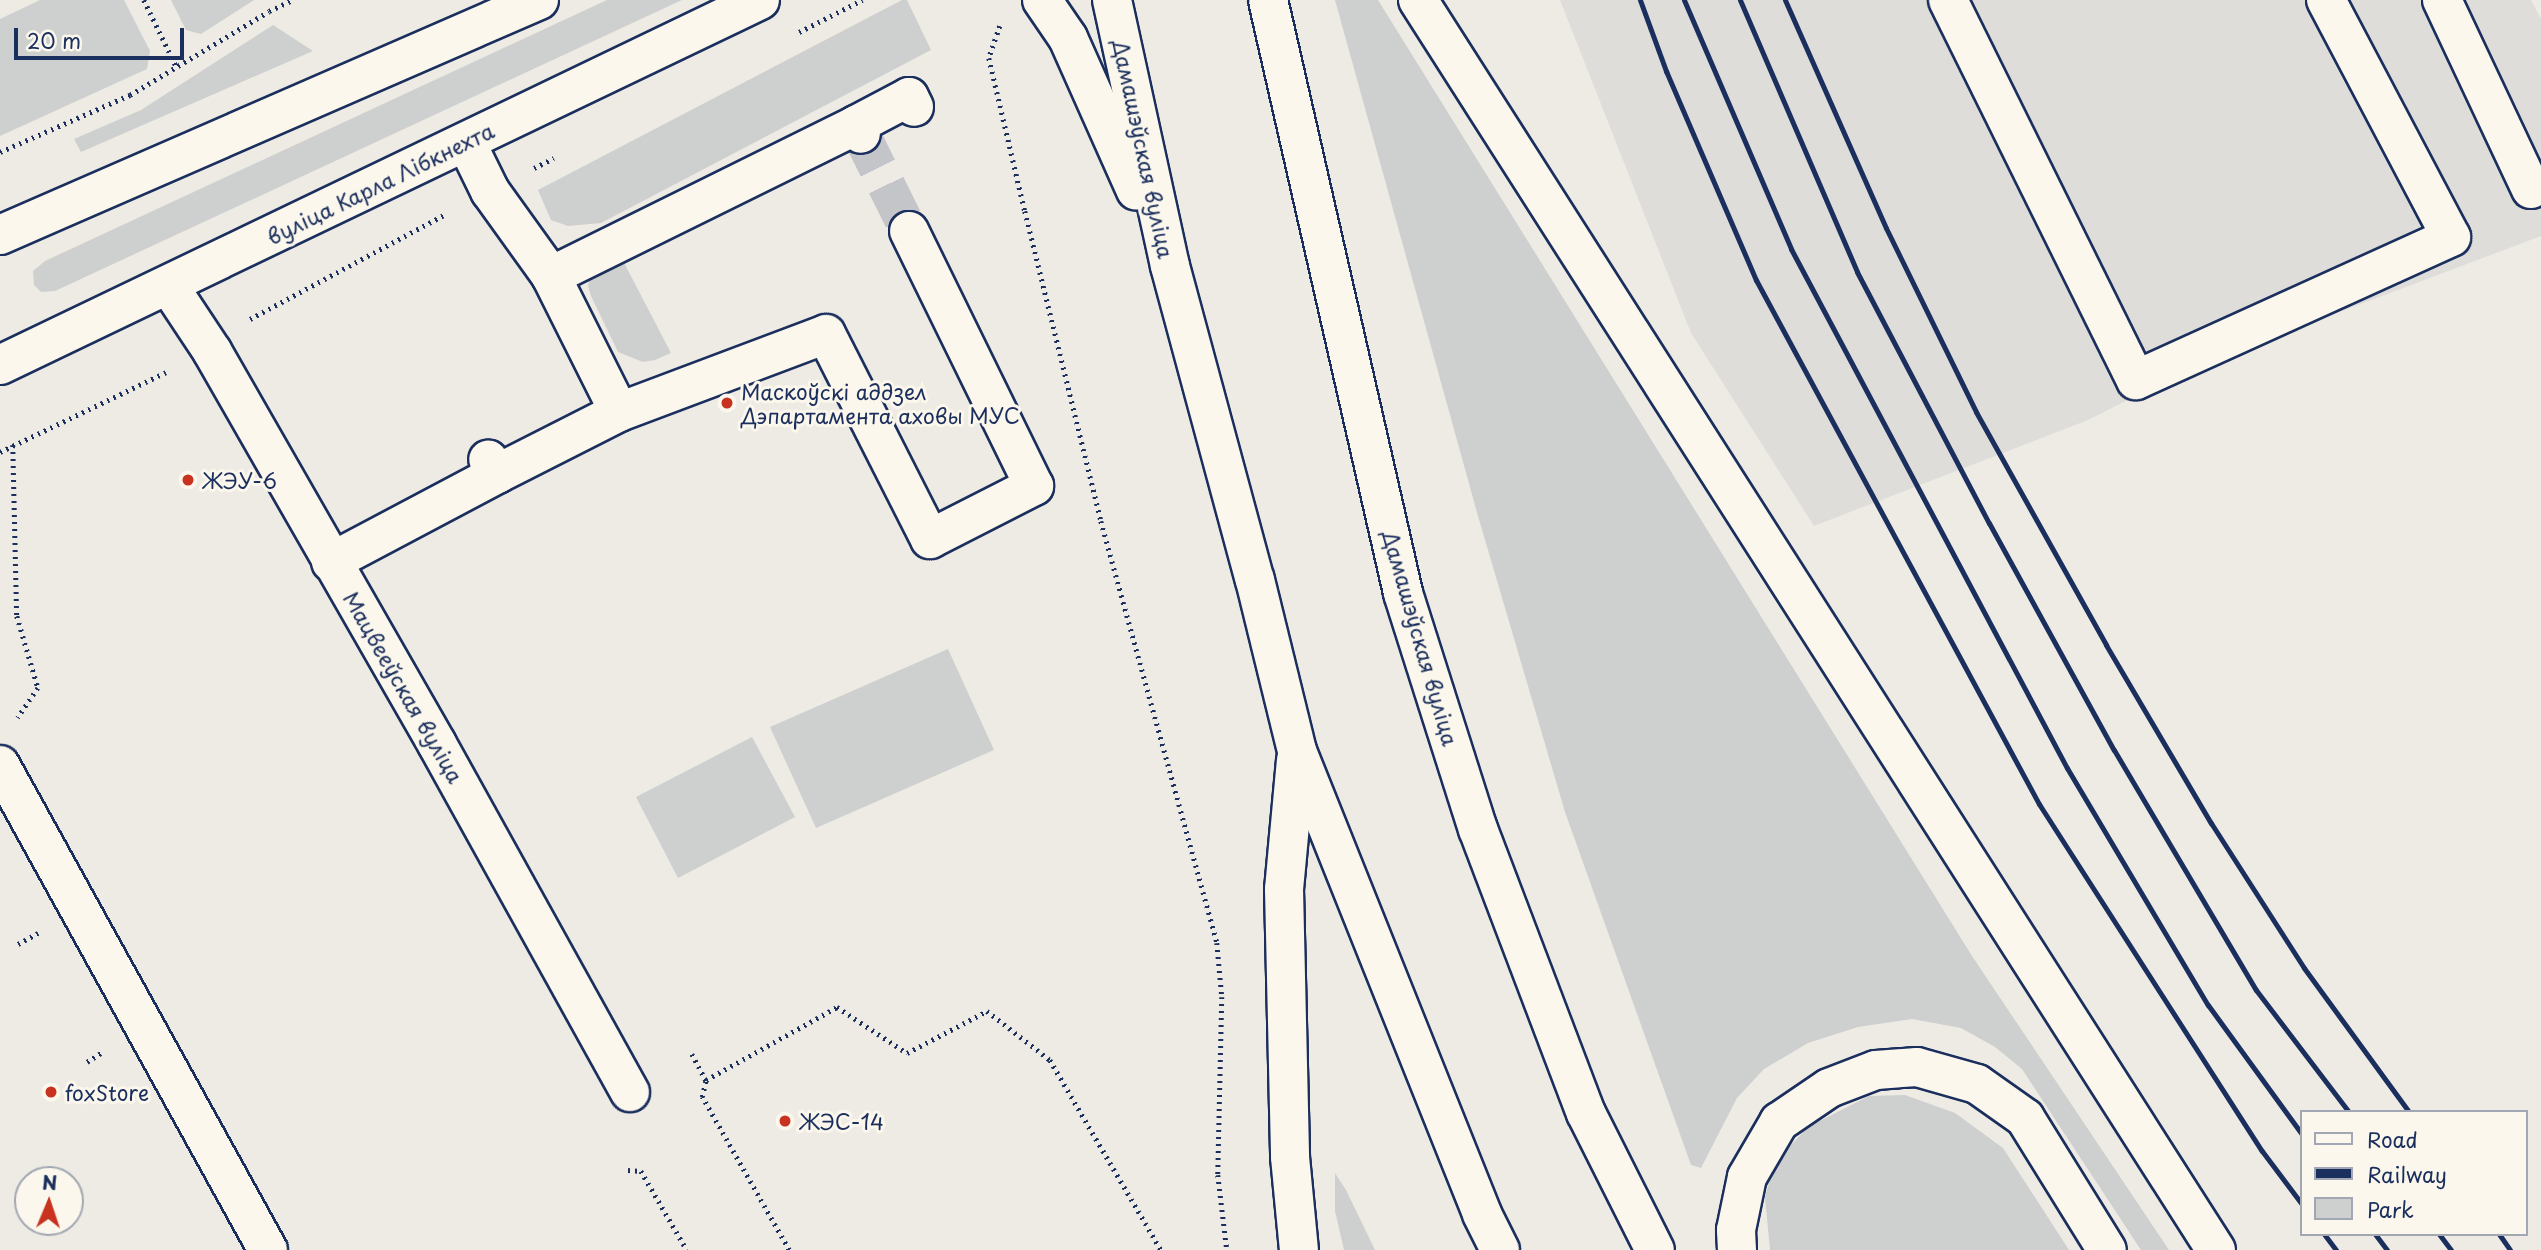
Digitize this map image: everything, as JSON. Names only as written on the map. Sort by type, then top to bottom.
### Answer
[{"type":"main road","points":[[0,235],[539,0]]},
{"type":"main road","name":"вуліца Карла Лібкнехта","points":[[0,365],[760,0]]},
{"type":"main road","points":[[1042,0],[1068,38],[1170,266]]},
{"type":"main road","name":"Дамашэўская вуліца","points":[[1112,0],[1170,266],[1255,580],[1297,751],[1482,1214],[1500,1250]]},
{"type":"main road","name":"Дамашэўская вуліца","points":[[1268,0],[1403,593],[1478,829],[1581,1100],[1655,1250]]},
{"type":"main road","points":[[1418,0],[2216,1250]]},
{"type":"main road","points":[[1948,0],[2136,380],[2451,237],[2326,0]]},
{"type":"main road","points":[[2442,0],[2531,189]]},
{"type":"main road","points":[[466,142],[490,191],[551,276],[620,412]]},
{"type":"main road","points":[[551,276],[768,174]]},
{"type":"main road","points":[[331,562],[492,467],[620,412],[826,334],[930,538],[1034,486],[909,231]]},
{"type":"main road","name":"Мацвееўская вуліца","points":[[169,286],[212,351],[437,744],[630,1092]]},
{"type":"main road","points":[[1297,751],[1284,889],[1290,1145],[1299,1250]]},
{"type":"main road","points":[[0,765],[268,1250]]},
{"type":"main road","points":[[1737,1250],[1736,1230],[1747,1177],[1779,1122],[1829,1088],[1876,1070],[1917,1067],[1977,1084],[2025,1118],[2106,1250]]},
{"type":"path","points":[[144,0],[177,68]]},
{"type":"path","points":[[0,152],[130,95],[269,11],[293,0]]},
{"type":"path","points":[[793,35],[862,0]]},
{"type":"path","points":[[1004,14],[989,58],[1101,521],[1217,943],[1222,997],[1219,1175],[1227,1250]]},
{"type":"path","points":[[0,452],[212,351],[253,316],[563,153]]},
{"type":"path","points":[[13,445],[17,616],[38,688],[15,722]]},
{"type":"path","points":[[706,1080],[837,1007],[855,1016],[907,1053],[987,1011],[1050,1060],[1161,1250]]},
{"type":"path","points":[[692,1054],[706,1080],[702,1097],[789,1250]]},
{"type":"path","points":[[628,1170],[641,1171],[687,1250]]},
{"type":"shaded area","points":[[1560,0],[2531,0],[2541,19],[2541,236],[2191,368],[2088,420],[1814,526],[1691,333]]},
{"type":"green space","points":[[40,0],[124,0],[150,51],[147,69],[0,136],[0,19]]},
{"type":"green space","points":[[171,0],[254,0],[201,34],[186,30]]},
{"type":"green space","points":[[607,0],[682,0],[55,291],[41,292],[34,285],[33,271],[45,261]]},
{"type":"green space","points":[[902,0],[907,0],[931,50],[601,223],[568,226],[551,220],[538,190]]},
{"type":"green space","points":[[1335,0],[1378,0],[1972,956],[2169,1250],[2141,1250],[2022,1069],[1995,1047],[1961,1028],[1912,1019],[1858,1027],[1808,1043],[1764,1069],[1737,1098],[1701,1168],[1691,1165],[1565,812],[1478,516]]},
{"type":"green space","points":[[273,25],[313,51],[81,152],[74,139],[141,110]]},
{"type":"green space","points":[[620,255],[671,353],[655,360],[643,362],[618,352],[591,296],[588,286],[591,274]]},
{"type":"green space","points":[[948,649],[994,750],[816,828],[770,727]]},
{"type":"green space","points":[[752,737],[795,817],[678,878],[636,797]]},
{"type":"green space","points":[[1905,1095],[1955,1113],[2003,1148],[2069,1250],[1770,1250],[1765,1197],[1773,1169],[1791,1145],[1808,1127],[1869,1096]]},
{"type":"green space","points":[[1335,1173],[1375,1250],[1344,1250],[1335,1211]]},
{"type":"tunnel","points":[[861,134],[909,231]]},
{"type":"railway","points":[[1640,0],[1666,71],[1756,280],[2039,804],[2262,1151],[2300,1202]]},
{"type":"railway","points":[[1684,0],[1791,249],[2067,768],[2208,1005],[2300,1132]]},
{"type":"railway","points":[[1740,0],[1857,272],[1989,523],[2114,750],[2256,990],[2347,1110]]},
{"type":"railway","points":[[1785,0],[1886,228],[1976,412],[2106,645],[2211,823],[2304,968],[2408,1110]]},
{"type":"railway","points":[[2326,1236],[2336,1250]]},
{"type":"railway","points":[[2376,1236],[2387,1250]]},
{"type":"railway","points":[[2440,1236],[2451,1250]]},
{"type":"railway","points":[[2500,1236],[2510,1250]]},
{"type":"place","name":"Маскоўскі аддзел Дэпартамента аховы МУС","points":[[727,403]]},
{"type":"place","name":"ЖЭУ-6","points":[[188,480]]},
{"type":"place","name":"foxStore","points":[[51,1092]]},
{"type":"place","name":"ЖЭС-14","points":[[785,1121]]}]
